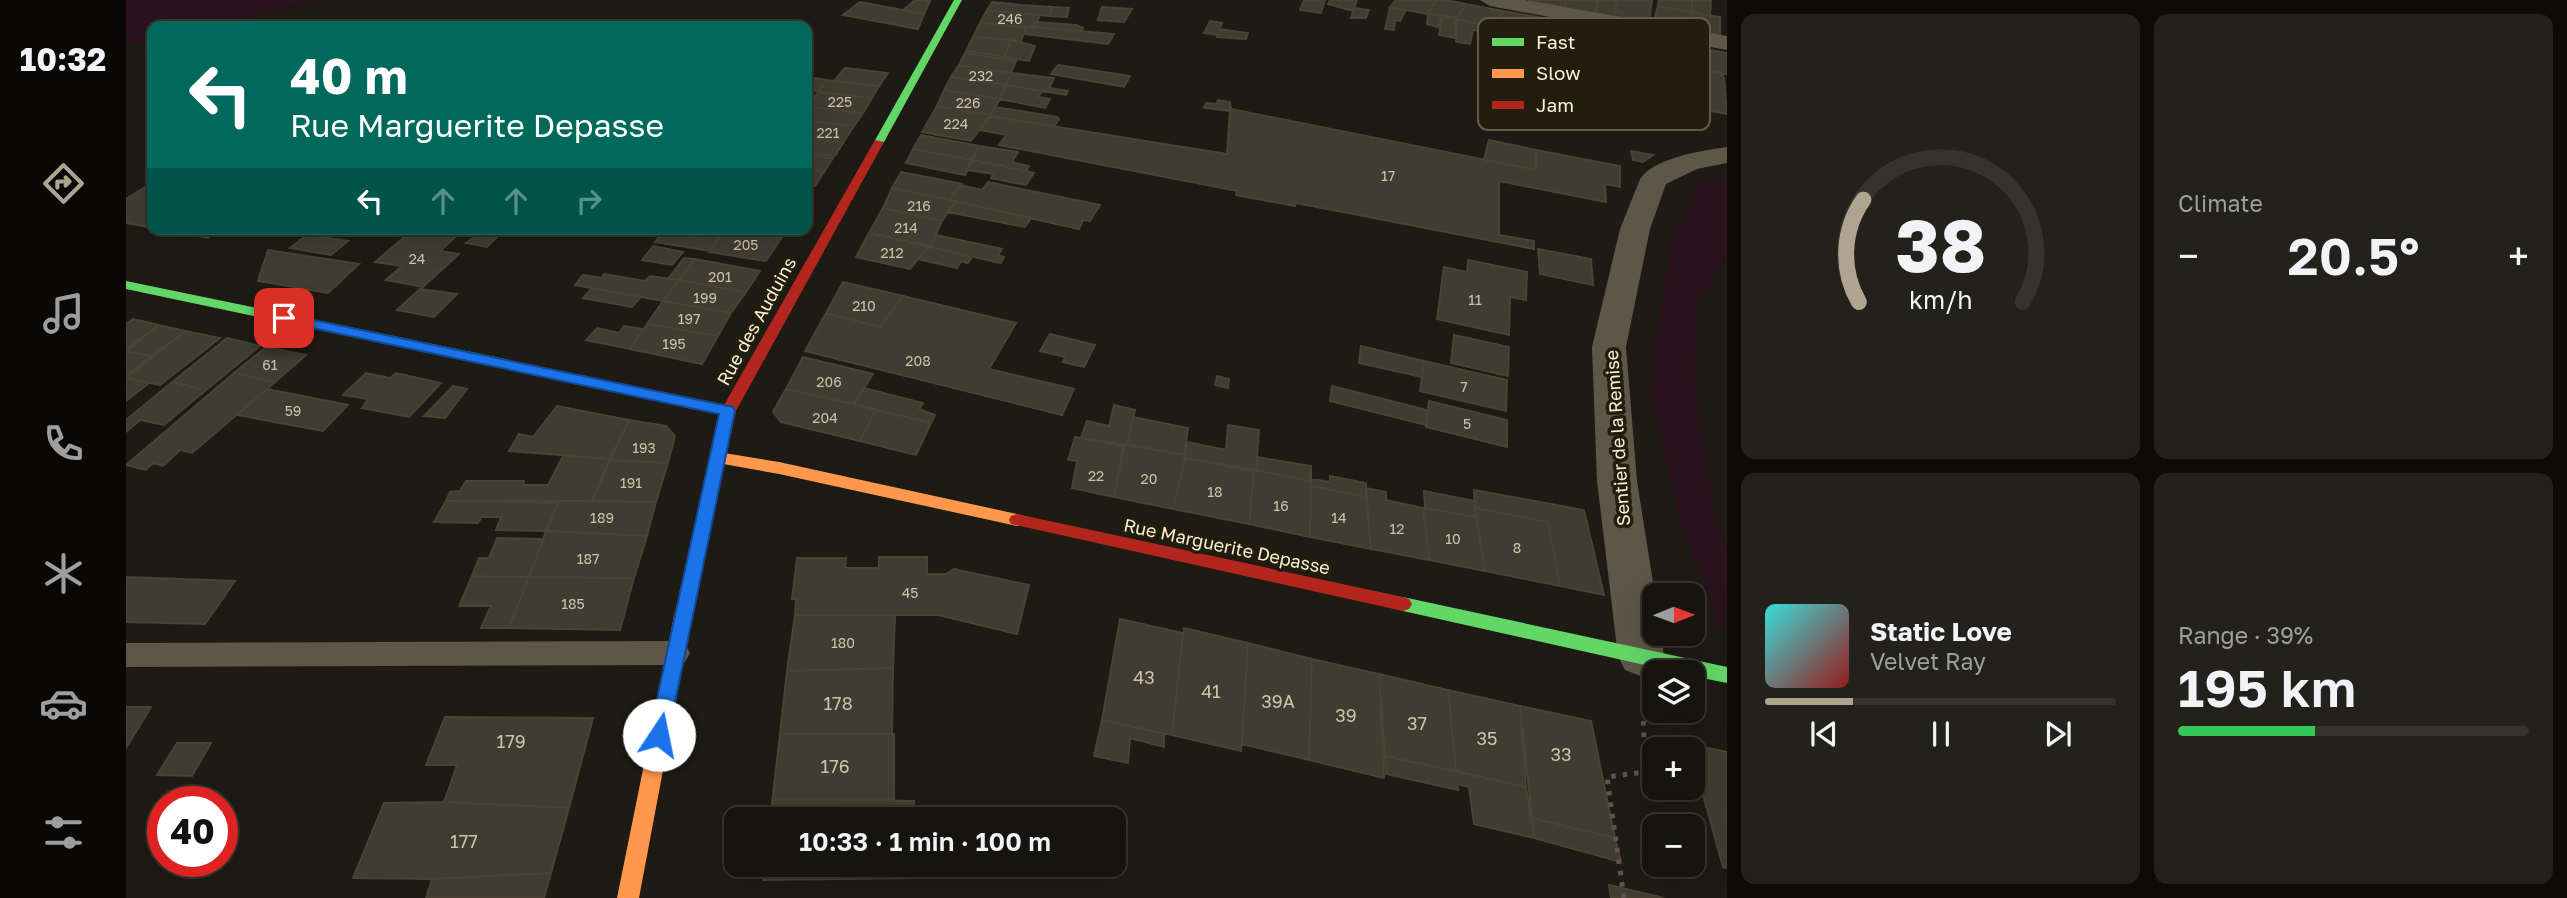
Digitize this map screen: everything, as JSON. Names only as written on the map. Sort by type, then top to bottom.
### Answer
[{"type":"street","name":"Rue des Auduins","points":[[628,898],[675,653],[728,411],[958,0]]},
{"type":"street","points":[[1489,0],[1590,18]]},
{"type":"street","name":"Sentier de la Remise","points":[[1641,656],[1617,481],[1609,347],[1635,229],[1654,179],[1689,162],[1727,155]]},
{"type":"street","points":[[126,285],[728,411]]},
{"type":"street","name":"Rue Marguerite Depasse","points":[[718,458],[779,468],[1727,675]]},
{"type":"lane","points":[[126,655],[675,653]]},
{"type":"path","points":[[1681,130],[1689,162]]},
{"type":"path","points":[[1624,898],[1607,777],[1644,772],[1641,656]]},
{"type":"shaded area","points":[[126,0],[321,0],[234,21],[147,21],[147,41],[126,47]]},
{"type":"shaded area","points":[[1727,176],[1727,255],[1697,305],[1695,383],[1716,519],[1727,548],[1727,630],[1719,629],[1678,512],[1649,388],[1670,244],[1699,183]]},
{"type":"building","points":[[915,0],[930,1],[924,14],[903,10]]},
{"type":"building","points":[[1304,0],[1325,0],[1321,13],[1300,10]]},
{"type":"building","points":[[1330,0],[1357,0],[1353,11],[1328,4]]},
{"type":"building","points":[[1396,0],[1436,0],[1427,14],[1390,7]]},
{"type":"building","points":[[1436,0],[1466,4],[1457,18],[1428,13]]},
{"type":"building","points":[[1528,0],[1567,0],[1564,7]]},
{"type":"building","points":[[1567,0],[1593,0],[1598,3],[1595,13],[1564,7]]},
{"type":"building","points":[[1593,0],[1617,1],[1615,11],[1623,13],[1622,18],[1595,13],[1598,3]]},
{"type":"building","points":[[1618,0],[1652,0],[1650,18],[1622,18],[1623,13],[1615,11]]},
{"type":"building","points":[[1659,0],[1692,0],[1692,12],[1658,6]]},
{"type":"building","points":[[1692,0],[1711,0],[1710,16],[1692,12]]},
{"type":"building","points":[[860,2],[924,14],[918,29],[843,15]]},
{"type":"building","points":[[992,2],[1052,7],[1049,16],[987,10]]},
{"type":"building","points":[[1466,4],[1503,11],[1500,18],[1478,18],[1478,24],[1456,19]]},
{"type":"building","points":[[1658,6],[1692,12],[1691,18],[1655,18]]},
{"type":"building","points":[[1052,7],[1069,8],[1067,17],[1049,16]]},
{"type":"building","points":[[1102,7],[1132,9],[1124,22],[1098,20]]},
{"type":"building","points":[[1390,7],[1406,10],[1400,21],[1395,20],[1394,30],[1385,29]]},
{"type":"building","points":[[1354,8],[1369,10],[1366,18],[1351,18]]},
{"type":"building","points":[[987,10],[1040,15],[1034,28],[980,23]]},
{"type":"building","points":[[1503,11],[1538,17],[1538,18],[1500,18]]},
{"type":"building","points":[[1692,12],[1720,17],[1720,35],[1710,33],[1710,18],[1691,18]]},
{"type":"building","points":[[1428,13],[1442,16],[1438,27],[1427,24]]},
{"type":"building","points":[[1442,16],[1457,18],[1456,38],[1439,35]]},
{"type":"building","points":[[1456,19],[1478,24],[1478,31],[1473,30],[1470,44],[1456,42]]},
{"type":"building","points":[[1210,21],[1222,23],[1219,29],[1248,33],[1246,39],[1217,37],[1218,35],[1204,33]]},
{"type":"building","points":[[1036,22],[1083,28],[1081,31],[1034,27]]},
{"type":"building","points":[[980,23],[1026,27],[1021,41],[973,37]]},
{"type":"building","points":[[1026,27],[1114,34],[1108,44],[1024,34]]},
{"type":"building","points":[[973,37],[1011,40],[1004,57],[966,51]]},
{"type":"building","points":[[1011,40],[1035,46],[1029,61],[1004,57]]},
{"type":"building","points":[[1710,50],[1727,53],[1727,74],[1710,71]]},
{"type":"building","points":[[965,53],[1016,61],[1011,73],[959,65]]},
{"type":"building","points":[[959,65],[1011,73],[1006,85],[951,77]]},
{"type":"building","points":[[1058,65],[1130,76],[1124,87],[1051,74]]},
{"type":"building","points":[[845,68],[888,73],[879,86],[834,81]]},
{"type":"building","points":[[1710,71],[1720,73],[1724,78],[1727,114],[1710,111]]},
{"type":"building","points":[[1011,73],[1054,78],[1049,88],[1068,91],[1066,95],[1006,85]]},
{"type":"building","points":[[951,77],[1006,86],[1000,99],[944,90]]},
{"type":"building","points":[[812,78],[827,80],[818,91],[812,90]]},
{"type":"building","points":[[827,80],[879,86],[872,98],[818,92]]},
{"type":"building","points":[[1006,85],[1042,91],[1038,97],[1050,99],[1045,108],[1000,99]]},
{"type":"building","points":[[944,90],[1000,99],[991,115],[937,106]]},
{"type":"building","points":[[818,92],[872,98],[863,113],[812,107]]},
{"type":"building","points":[[1218,100],[1230,102],[1231,109],[1536,170],[1536,150],[1620,166],[1620,187],[1605,184],[1606,202],[1499,181],[1499,235],[1534,241],[1534,249],[1296,203],[1295,206],[1236,195],[1237,191],[999,145],[1006,135],[980,130],[989,116],[1227,154],[1230,111],[1204,108],[1206,103],[1216,104]]},
{"type":"building","points":[[937,106],[991,115],[971,141],[922,132]]},
{"type":"building","points":[[812,107],[863,113],[854,126],[812,122]]},
{"type":"building","points":[[995,107],[1059,119],[1054,126],[989,116]]},
{"type":"building","points":[[812,122],[854,126],[843,143],[812,139]]},
{"type":"building","points":[[921,135],[979,146],[972,160],[913,149]]},
{"type":"building","points":[[812,139],[843,143],[835,156],[812,154]]},
{"type":"building","points":[[1489,140],[1536,150],[1536,170],[1484,160]]},
{"type":"building","points":[[979,146],[1018,152],[1012,162],[1029,166],[1026,171],[972,160]]},
{"type":"building","points":[[913,149],[972,160],[965,175],[906,163]]},
{"type":"building","points":[[1631,151],[1653,155],[1643,162],[1633,160]]},
{"type":"building","points":[[812,156],[833,158],[824,172],[812,171]]},
{"type":"building","points":[[972,160],[1034,173],[1026,185],[991,178],[993,174],[967,170]]},
{"type":"building","points":[[812,171],[824,172],[815,186],[812,186]]},
{"type":"building","points":[[901,172],[962,184],[949,200],[892,188]]},
{"type":"building","points":[[988,182],[1100,205],[1090,221],[1083,220],[1079,229],[949,200],[960,185],[982,190]]},
{"type":"building","points":[[147,186],[147,227],[126,223],[126,199]]},
{"type":"building","points":[[892,188],[956,201],[942,221],[883,208]]},
{"type":"building","points":[[956,201],[1031,218],[1025,227],[948,212]]},
{"type":"building","points":[[883,208],[942,221],[930,247],[869,233]]},
{"type":"building","points":[[869,233],[929,246],[910,269],[856,257]]},
{"type":"building","points":[[307,235],[348,241],[331,255],[290,248]]},
{"type":"building","points":[[407,235],[457,235],[440,251],[459,254],[423,287],[386,280],[402,266],[375,262]]},
{"type":"building","points":[[477,235],[499,235],[487,247],[466,243]]},
{"type":"building","points":[[660,235],[697,238],[700,235],[722,235],[710,251],[655,242]]},
{"type":"building","points":[[721,235],[782,237],[766,261],[709,252]]},
{"type":"building","points":[[936,235],[1002,249],[998,255],[1004,257],[1001,263],[930,247]]},
{"type":"building","points":[[653,246],[683,252],[672,265],[642,260]]},
{"type":"building","points":[[929,246],[972,257],[968,263],[961,261],[957,268],[918,259]]},
{"type":"building","points":[[1538,249],[1591,259],[1593,285],[1540,274]]},
{"type":"building","points":[[268,250],[359,264],[328,293],[258,281]]},
{"type":"building","points":[[684,258],[695,259],[679,280],[668,279]]},
{"type":"building","points":[[695,259],[760,271],[746,292],[679,280]]},
{"type":"building","points":[[1468,260],[1527,272],[1526,300],[1510,297],[1509,335],[1437,319],[1444,267],[1467,272]]},
{"type":"building","points":[[604,274],[645,281],[650,276],[679,280],[663,301],[575,285],[583,275],[602,278]]},
{"type":"building","points":[[679,280],[746,292],[731,313],[663,301]]},
{"type":"building","points":[[843,282],[903,296],[880,327],[826,313]]},
{"type":"building","points":[[592,288],[641,297],[632,307],[583,298]]},
{"type":"building","points":[[420,289],[457,294],[434,317],[397,310]]},
{"type":"building","points":[[903,296],[1016,323],[989,369],[1074,389],[1062,415],[805,351],[826,313],[880,327]]},
{"type":"building","points":[[663,301],[731,313],[718,336],[647,324]]},
{"type":"building","points":[[133,319],[159,325],[126,349],[126,324]]},
{"type":"building","points":[[647,324],[718,336],[702,364],[630,349]]},
{"type":"building","points":[[159,325],[185,331],[152,356],[126,351]]},
{"type":"building","points":[[624,326],[643,329],[630,349],[586,340],[597,328],[619,333]]},
{"type":"building","points":[[185,331],[220,338],[160,385],[126,378]]},
{"type":"building","points":[[1050,334],[1095,345],[1084,367],[1063,362],[1065,357],[1040,351]]},
{"type":"building","points":[[1454,335],[1509,347],[1508,376],[1451,363]]},
{"type":"building","points":[[227,338],[260,346],[206,390],[172,382]]},
{"type":"building","points":[[1361,346],[1424,361],[1422,377],[1359,363]]},
{"type":"building","points":[[266,347],[306,355],[275,382],[234,373]]},
{"type":"building","points":[[126,351],[152,356],[126,376]]},
{"type":"building","points":[[803,357],[873,374],[854,404],[786,389]]},
{"type":"building","points":[[1424,361],[1507,380],[1506,411],[1420,391]]},
{"type":"building","points":[[234,373],[275,382],[192,453],[180,450],[163,466],[153,463],[146,470],[126,465]]},
{"type":"building","points":[[366,373],[390,378],[396,373],[441,383],[409,417],[362,408],[368,399],[343,395]]},
{"type":"building","points":[[1217,376],[1229,379],[1228,388],[1215,385]]},
{"type":"building","points":[[127,378],[149,383],[126,401]]},
{"type":"building","points":[[172,382],[206,390],[164,425],[140,420],[126,432],[126,420]]},
{"type":"building","points":[[453,386],[467,389],[445,418],[424,416]]},
{"type":"building","points":[[1332,386],[1427,410],[1426,425],[1330,401]]},
{"type":"building","points":[[864,388],[923,403],[919,409],[935,415],[931,423],[854,404]]},
{"type":"building","points":[[267,389],[348,405],[323,431],[237,415]]},
{"type":"building","points":[[786,389],[876,410],[860,441],[781,422],[773,412]]},
{"type":"building","points":[[1429,401],[1507,420],[1507,447],[1426,427]]},
{"type":"building","points":[[1114,405],[1135,410],[1127,445],[1081,438],[1087,421],[1109,426]]},
{"type":"building","points":[[557,406],[629,420],[611,459],[509,451],[519,434],[533,437]]},
{"type":"building","points":[[876,410],[931,423],[916,455],[860,441]]},
{"type":"building","points":[[1133,417],[1188,428],[1184,455],[1127,445]]},
{"type":"building","points":[[629,420],[666,426],[675,436],[668,463],[609,460]]},
{"type":"building","points":[[1228,425],[1259,430],[1256,470],[1185,458],[1187,442],[1226,450]]},
{"type":"building","points":[[1075,437],[1123,446],[1114,497],[1072,488],[1077,461],[1068,460]]},
{"type":"building","points":[[1125,444],[1186,455],[1173,509],[1114,497]]},
{"type":"building","points":[[563,456],[611,459],[592,501],[446,501],[450,492],[460,491],[466,481],[524,481],[523,485],[548,485]]},
{"type":"building","points":[[1257,457],[1311,466],[1311,481],[1256,470]]},
{"type":"building","points":[[1185,458],[1254,471],[1249,524],[1173,509]]},
{"type":"building","points":[[609,460],[668,463],[656,502],[592,501]]},
{"type":"building","points":[[1254,470],[1311,481],[1310,537],[1249,524]]},
{"type":"building","points":[[1330,476],[1366,483],[1366,497],[1311,486],[1311,479],[1330,482]]},
{"type":"building","points":[[1311,486],[1366,497],[1371,549],[1310,537]]},
{"type":"building","points":[[1366,488],[1386,492],[1386,500],[1423,508],[1429,560],[1371,549]]},
{"type":"building","points":[[1474,490],[1584,510],[1604,595],[1560,586],[1548,522],[1475,508]]},
{"type":"building","points":[[1424,491],[1475,501],[1476,517],[1425,508]]},
{"type":"building","points":[[539,500],[537,503],[558,503],[546,531],[496,530],[501,517],[482,517],[478,523],[434,522],[446,501]]},
{"type":"building","points":[[559,501],[656,502],[647,536],[546,531]]},
{"type":"building","points":[[1423,508],[1476,517],[1485,571],[1429,560]]},
{"type":"building","points":[[1475,508],[1548,522],[1560,586],[1485,571]]},
{"type":"building","points":[[546,531],[647,536],[634,578],[529,577]]},
{"type":"building","points":[[497,538],[544,539],[529,577],[472,576],[479,558],[489,558]]},
{"type":"building","points":[[879,557],[927,557],[927,574],[946,574],[954,569],[1029,585],[1017,634],[938,615],[795,615],[796,599],[792,599],[797,558],[846,558],[845,568],[879,568]]},
{"type":"building","points":[[472,576],[529,577],[509,628],[481,628],[491,606],[459,606]]},
{"type":"building","points":[[126,577],[235,581],[205,624],[126,622]]},
{"type":"building","points":[[529,577],[634,578],[620,630],[509,628]]},
{"type":"building","points":[[795,615],[895,615],[893,668],[787,671]]},
{"type":"building","points":[[1120,619],[1183,633],[1172,735],[1102,720]]},
{"type":"building","points":[[1184,628],[1248,643],[1241,751],[1172,735]]},
{"type":"building","points":[[1248,643],[1312,659],[1309,760],[1242,744]]},
{"type":"building","points":[[1312,659],[1379,674],[1384,778],[1309,760]]},
{"type":"building","points":[[893,668],[892,734],[780,734],[787,671]]},
{"type":"building","points":[[1379,674],[1448,690],[1456,771],[1385,756]]},
{"type":"building","points":[[1448,690],[1520,706],[1526,787],[1456,771]]},
{"type":"building","points":[[1520,706],[1591,721],[1615,838],[1532,818]]},
{"type":"building","points":[[126,707],[151,707],[126,748]]},
{"type":"building","points":[[445,717],[593,718],[569,808],[444,802],[457,765],[426,765]]},
{"type":"building","points":[[1102,720],[1164,734],[1164,747],[1130,738],[1128,763],[1094,756]]},
{"type":"building","points":[[780,734],[894,734],[894,799],[776,799],[772,803]]},
{"type":"building","points":[[177,743],[211,743],[192,776],[157,775]]},
{"type":"building","points":[[1705,747],[1727,752],[1727,868],[1723,867],[1704,800]]},
{"type":"building","points":[[1385,756],[1526,787],[1534,838],[1474,824],[1469,787],[1457,784],[1458,790],[1386,774]]},
{"type":"building","points":[[776,799],[914,801],[914,807],[772,807]]},
{"type":"building","points":[[444,802],[569,808],[551,873],[432,879],[353,878],[384,803]]},
{"type":"building","points":[[1532,818],[1615,838],[1621,862],[1534,838]]},
{"type":"building","points":[[551,873],[544,898],[426,898],[432,879]]},
{"type":"building","points":[[763,877],[914,877],[914,878],[763,880]]},
{"type":"building","points":[[1609,885],[1664,898],[1611,898]]},
{"type":"traffic: fast","points":[[879,142],[958,0]]},
{"type":"traffic: fast","points":[[126,285],[505,364]]},
{"type":"traffic: fast","points":[[1403,604],[1727,675]]},
{"type":"traffic: slow","points":[[718,458],[779,468],[1017,520]]},
{"type":"traffic: slow","points":[[628,898],[683,616]]},
{"type":"traffic: jam","points":[[683,616],[728,411],[879,142]]},
{"type":"traffic: jam","points":[[505,364],[728,411]]},
{"type":"traffic: jam","points":[[1017,520],[1403,604]]},
{"type":"route","points":[[284,318],[728,411],[702,522],[659,735]]}]
